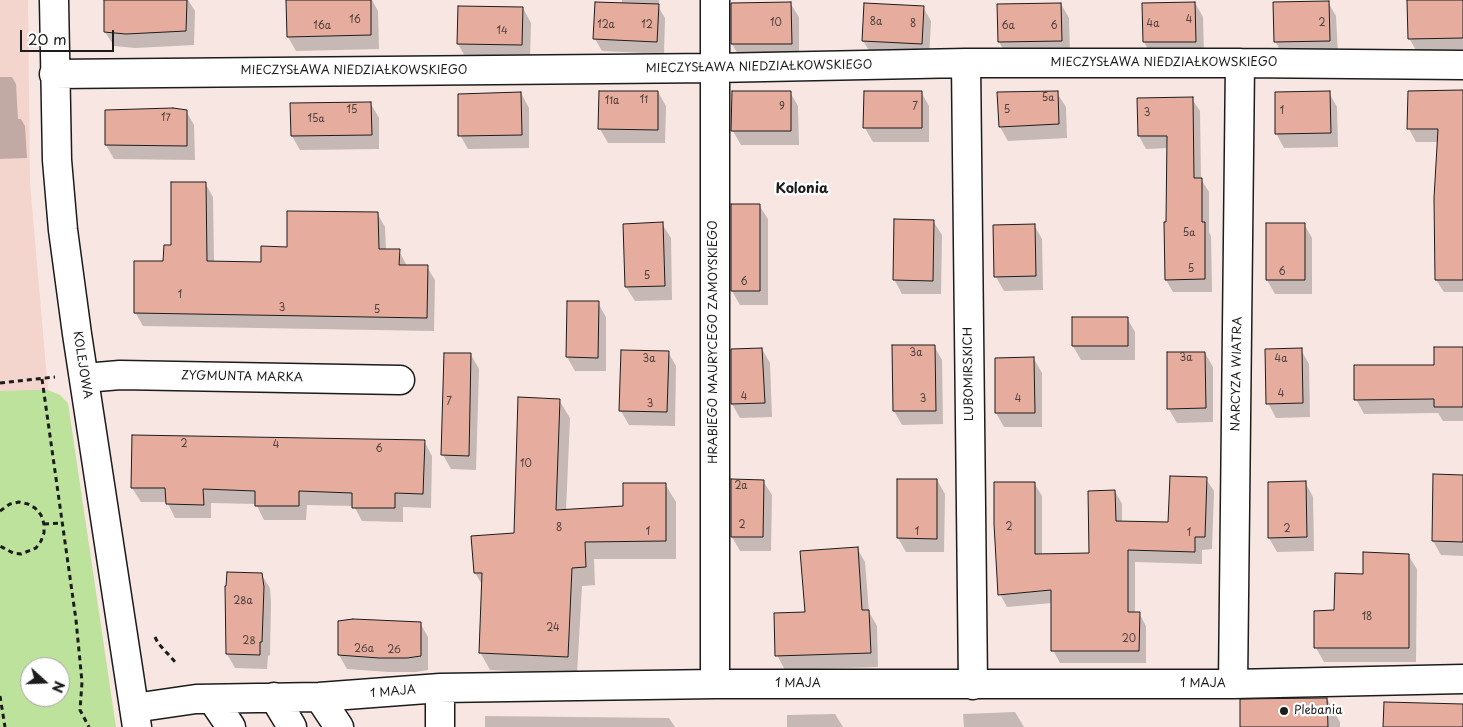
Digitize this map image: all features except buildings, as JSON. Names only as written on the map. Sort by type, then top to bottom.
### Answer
[{"type":"street","name":"KOLEJOWA","points":[[54,0],[57,160],[73,377],[136,717]]},
{"type":"street","name":"HRABIEGO MAURYCEGO ZAMOYSKIEGO","points":[[715,0],[715,684]]},
{"type":"street","name":"MIECZYSŁAWA NIEDZIAŁKOWSKIEGO","points":[[54,74],[714,68],[966,63],[1463,65]]},
{"type":"street","name":"LUBOMIRSKICH","points":[[966,63],[973,685]]},
{"type":"street","name":"NARCYZA WIATRA","points":[[1233,684],[1240,63]]},
{"type":"street","name":"ZYGMUNTA MARKA","points":[[73,377],[120,375],[400,380]]},
{"type":"street","name":"1 MAJA","points":[[136,717],[168,702],[319,696],[440,688],[715,684],[1233,684],[1463,679]]},
{"type":"street","points":[[440,688],[440,727]]},
{"type":"street","points":[[319,696],[339,727]]},
{"type":"street","points":[[274,697],[292,727]]},
{"type":"street","points":[[212,699],[231,727]]},
{"type":"path","points":[[0,383],[73,377]]},
{"type":"path","points":[[42,379],[76,620],[82,682],[80,710],[89,727]]},
{"type":"path","points":[[0,511],[10,504],[19,502],[28,504],[41,515],[44,524],[44,533],[41,541],[36,548],[29,552],[13,553],[0,546]]},
{"type":"path","points":[[44,524],[62,522]]},
{"type":"path","points":[[0,696],[5,727]]},
{"type":"shaded area","points":[[0,0],[28,0],[30,183],[48,390],[0,391]]},
{"type":"green space","points":[[48,390],[60,395],[68,403],[116,727],[0,727],[0,391]]},
{"type":"place","name":"Plebania","points":[[1284,711]]},
{"type":"district","name":"Kolonia","points":[[802,189]]}]
